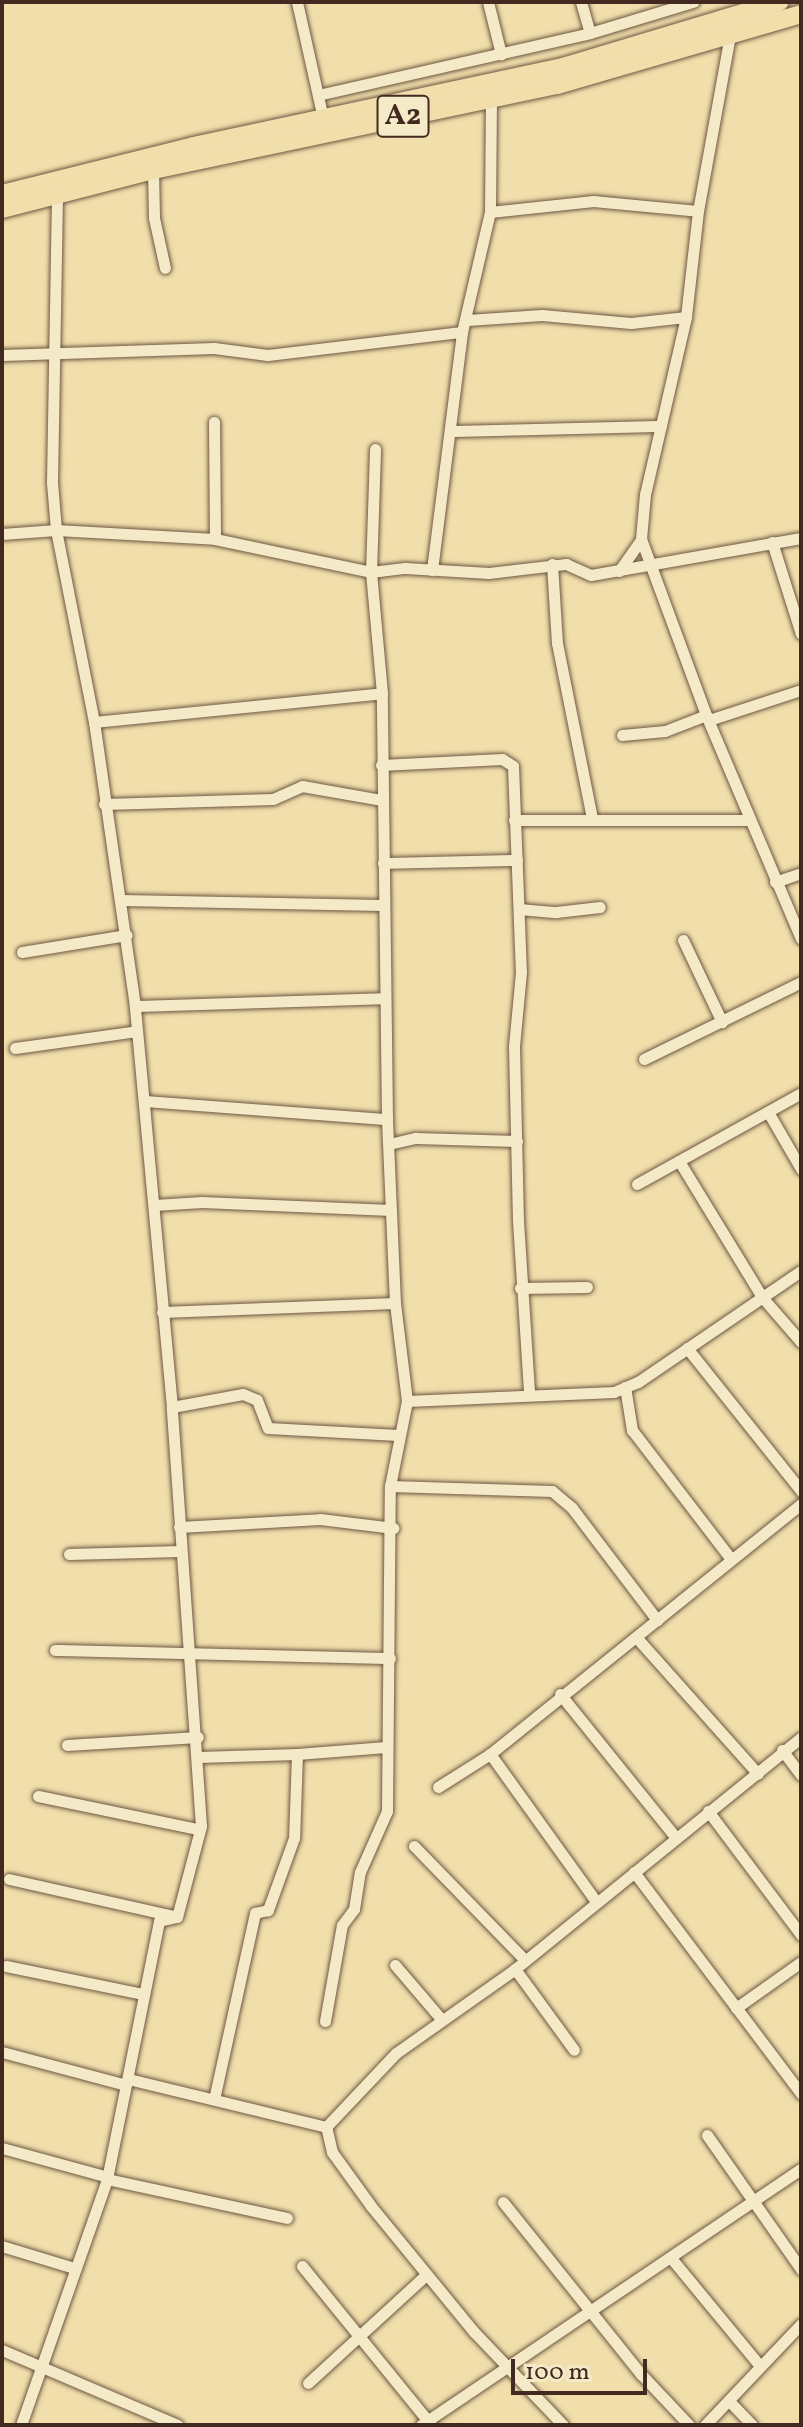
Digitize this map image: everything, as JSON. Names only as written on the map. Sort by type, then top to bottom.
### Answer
[{"type":"highway","name":"A2","points":[[2,209],[566,66],[780,2]]},
{"type":"highway","name":"A2","points":[[2,194],[324,127],[557,85],[801,14]]},
{"type":"street","points":[[297,2],[324,127]]},
{"type":"street","points":[[488,2],[501,54]]},
{"type":"street","points":[[581,2],[590,33]]},
{"type":"street","points":[[318,95],[590,33],[693,2]]},
{"type":"street","points":[[619,571],[641,539],[661,426],[686,317],[698,211],[730,35]]},
{"type":"street","points":[[432,570],[465,326],[490,212],[491,97]]},
{"type":"street","points":[[153,170],[154,218],[165,268]]},
{"type":"street","points":[[57,195],[58,356],[52,482],[56,530],[94,722],[104,804],[127,935],[145,1101],[172,1407],[188,1650],[198,1737],[197,1829],[177,1917]]},
{"type":"street","points":[[490,212],[593,201],[698,211]]},
{"type":"street","points":[[2,355],[58,356],[214,348],[268,355],[542,315],[631,323],[686,317]]},
{"type":"street","points":[[214,422],[215,539]]},
{"type":"street","points":[[450,431],[661,426]]},
{"type":"street","points":[[325,2021],[342,1925],[354,1909],[360,1872],[387,1811],[393,1528],[390,1486],[407,1401],[395,1303],[387,1119],[382,905],[382,693],[371,572],[375,449]]},
{"type":"street","points":[[2,534],[56,530],[215,539],[371,572],[432,570],[489,573],[566,564],[591,575],[801,538]]},
{"type":"street","points":[[641,539],[707,717],[801,939]]},
{"type":"street","points":[[772,542],[801,634]]},
{"type":"street","points":[[552,564],[557,643],[592,818]]},
{"type":"street","points":[[622,735],[665,731],[801,690]]},
{"type":"street","points":[[94,722],[382,693]]},
{"type":"street","points":[[381,765],[508,759],[513,766],[519,909],[517,1141],[520,1288],[529,1392]]},
{"type":"street","points":[[104,804],[273,799],[302,786],[381,800]]},
{"type":"street","points":[[514,820],[750,820]]},
{"type":"street","points":[[383,863],[517,860]]},
{"type":"street","points":[[775,882],[801,873]]},
{"type":"street","points":[[121,900],[382,905]]},
{"type":"street","points":[[519,909],[600,907]]},
{"type":"street","points":[[22,952],[127,935]]},
{"type":"street","points":[[683,940],[722,1022]]},
{"type":"street","points":[[644,1059],[801,982]]},
{"type":"street","points":[[135,1006],[384,998]]},
{"type":"street","points":[[15,1048],[137,1031]]},
{"type":"street","points":[[637,1184],[801,1093]]},
{"type":"street","points":[[145,1101],[387,1119]]},
{"type":"street","points":[[768,1112],[801,1169]]},
{"type":"street","points":[[389,1144],[416,1138],[517,1141]]},
{"type":"street","points":[[679,1161],[762,1297],[801,1342]]},
{"type":"street","points":[[154,1205],[202,1202],[391,1210]]},
{"type":"street","points":[[407,1401],[625,1387],[801,1271]]},
{"type":"street","points":[[520,1288],[587,1287]]},
{"type":"street","points":[[162,1312],[395,1303]]},
{"type":"street","points":[[687,1348],[801,1491]]},
{"type":"street","points":[[625,1387],[632,1430],[731,1559]]},
{"type":"street","points":[[172,1407],[243,1394],[257,1400],[262,1424],[268,1428],[398,1435]]},
{"type":"street","points":[[390,1486],[552,1491],[572,1508],[657,1620]]},
{"type":"street","points":[[438,1787],[490,1754],[560,1694],[801,1504]]},
{"type":"street","points":[[179,1527],[320,1519],[393,1528]]},
{"type":"street","points":[[69,1554],[180,1551]]},
{"type":"street","points":[[636,1637],[758,1774]]},
{"type":"street","points":[[55,1650],[188,1650],[215,1657],[390,1658]]},
{"type":"street","points":[[560,1694],[676,1838]]},
{"type":"street","points":[[67,1745],[198,1737]]},
{"type":"street","points":[[326,2127],[396,2053],[515,1969],[595,1900],[801,1737]]},
{"type":"street","points":[[198,1757],[386,1747]]},
{"type":"street","points":[[782,1750],[801,1775]]},
{"type":"street","points":[[214,2099],[255,1913],[268,1910],[294,1838],[297,1754]]},
{"type":"street","points":[[490,1754],[595,1900]]},
{"type":"street","points":[[38,1796],[197,1829]]},
{"type":"street","points":[[708,1811],[801,1935]]},
{"type":"street","points":[[414,1846],[524,1959]]},
{"type":"street","points":[[634,1872],[801,2094]]},
{"type":"street","points":[[9,1879],[177,1917]]},
{"type":"street","points":[[21,2425],[108,2178],[142,1994],[159,1921],[177,1917]]},
{"type":"street","points":[[736,2008],[801,1962]]},
{"type":"street","points":[[395,1965],[442,2020]]},
{"type":"street","points":[[6,1966],[142,1994]]},
{"type":"street","points":[[515,1969],[574,2050]]},
{"type":"street","points":[[2,2052],[326,2127]]},
{"type":"street","points":[[326,2127],[332,2152],[348,2178],[426,2275],[563,2425]]},
{"type":"street","points":[[707,2135],[801,2269]]},
{"type":"street","points":[[2,2148],[108,2178],[287,2218]]},
{"type":"street","points":[[302,2266],[427,2423],[801,2169]]},
{"type":"street","points":[[503,2202],[592,2313],[689,2425]]},
{"type":"street","points":[[2,2246],[74,2268]]},
{"type":"street","points":[[671,2258],[760,2366]]},
{"type":"street","points":[[308,2383],[426,2275]]},
{"type":"street","points":[[705,2425],[760,2366],[798,2332]]},
{"type":"street","points":[[2,2350],[178,2425]]},
{"type":"street","points":[[729,2401],[752,2425]]}]
